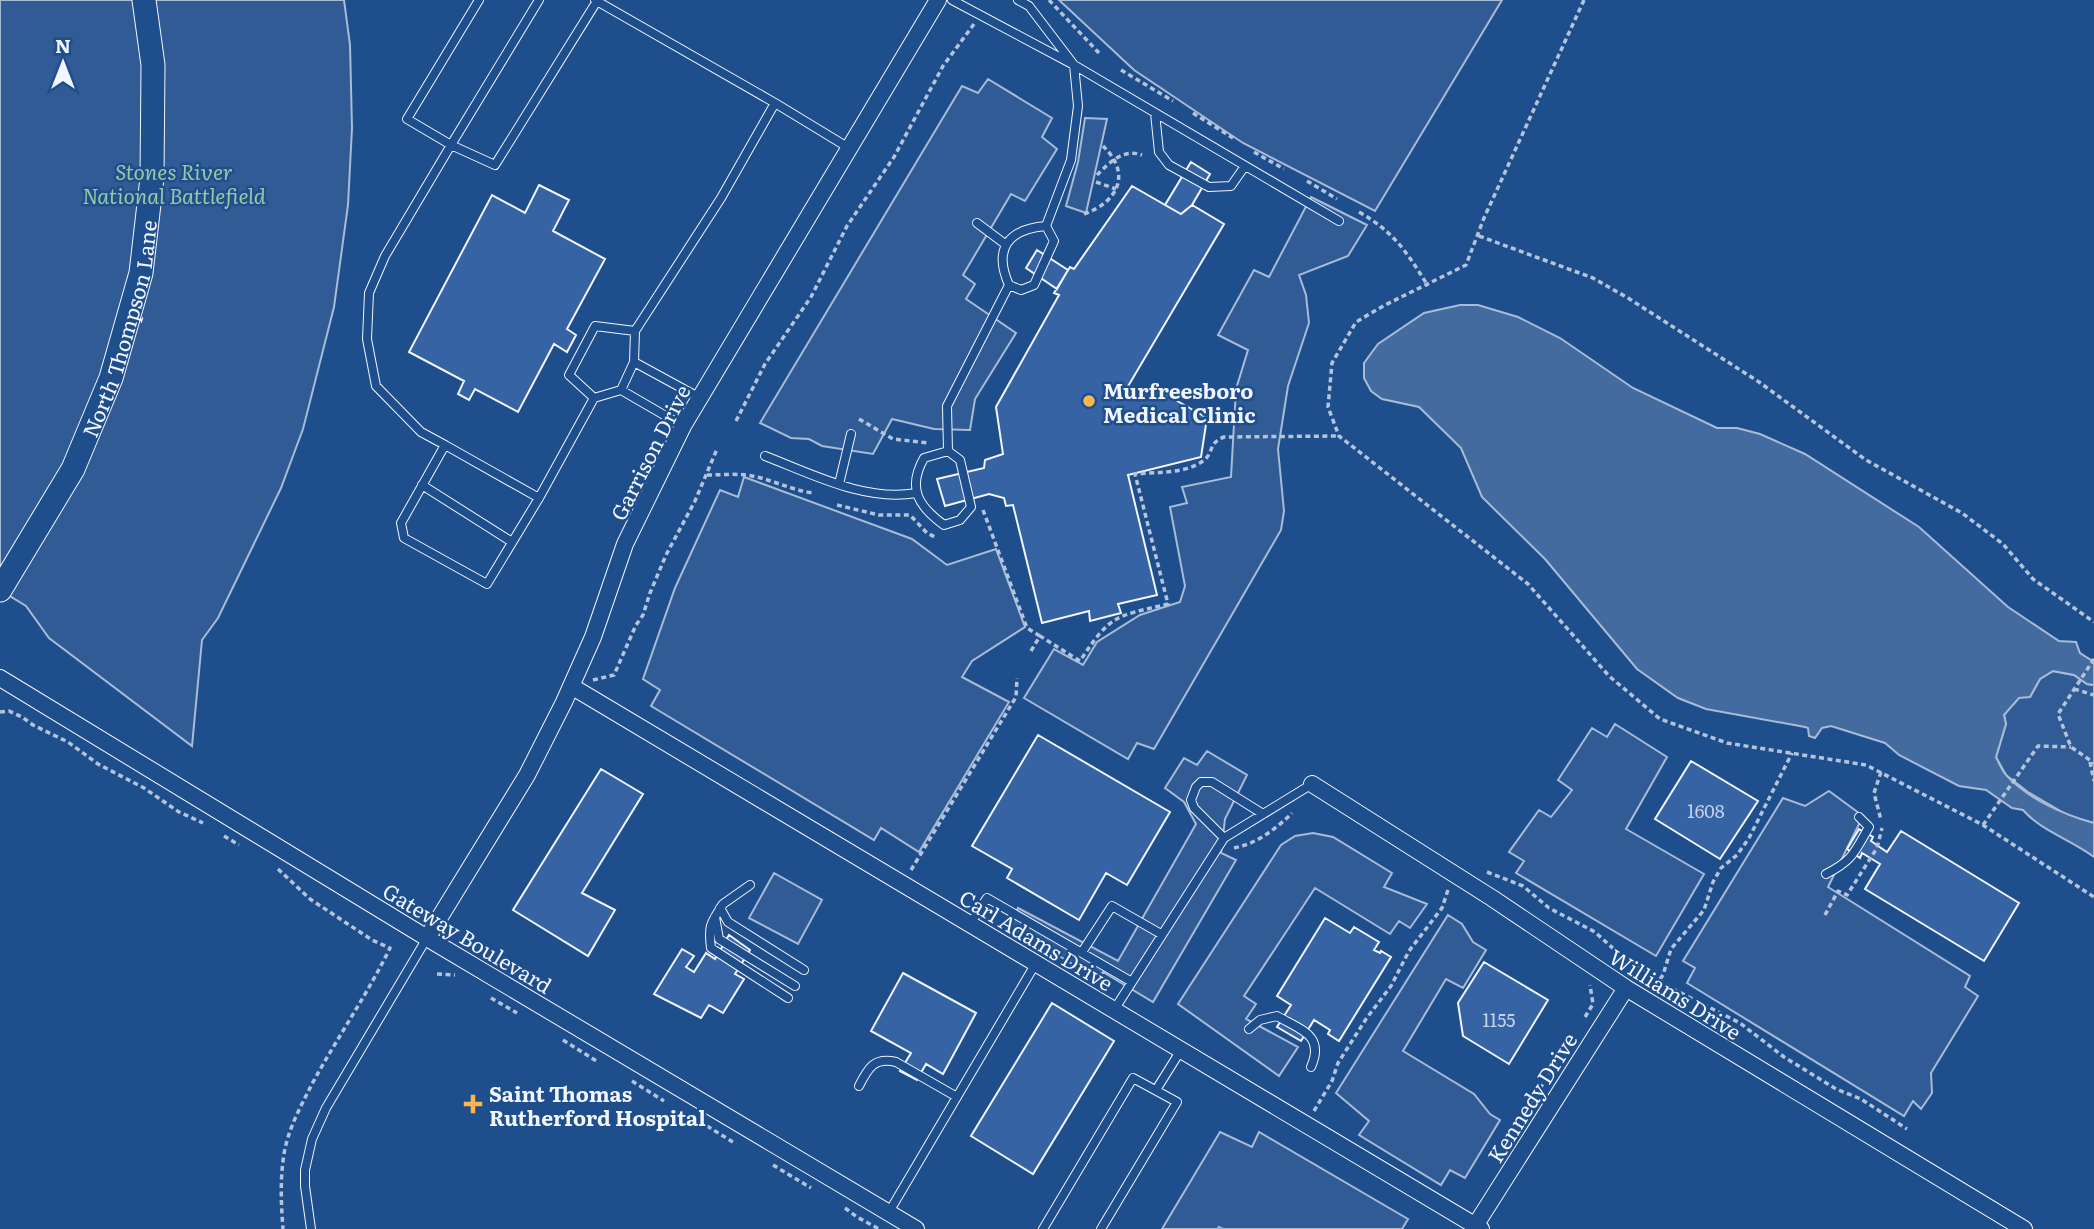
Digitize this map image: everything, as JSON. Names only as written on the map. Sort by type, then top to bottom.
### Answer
[{"type":"main road","name":"North Thompson Lane","points":[[0,590],[73,469],[111,378],[141,273],[152,178],[153,65],[144,0]]},
{"type":"street","name":"Garrison Drive","points":[[427,938],[527,775],[593,637],[625,544],[683,426],[938,0]]},
{"type":"street","name":"Gateway Boulevard","points":[[0,678],[427,938],[916,1229]]},
{"type":"street","name":"Carl Adams Drive","points":[[571,686],[1477,1228]]},
{"type":"street","name":"Williams Drive","points":[[1312,784],[1493,898],[1626,988],[2024,1229]]},
{"type":"street","name":"Kennedy Drive","points":[[1477,1228],[1626,988]]},
{"type":"lane","points":[[479,0],[407,119],[451,145],[495,164],[596,1],[849,148]]},
{"type":"lane","points":[[539,0],[379,269],[369,293],[367,339],[376,386],[421,432],[539,498]]},
{"type":"lane","points":[[952,0],[1074,65],[1339,221]]},
{"type":"lane","points":[[1018,0],[1029,6],[1074,65],[1077,106],[1071,160],[1046,226],[1054,241],[1034,285],[1021,290],[1009,285],[1002,268],[1005,244],[1014,234],[1026,228],[1046,226]]},
{"type":"lane","points":[[621,390],[634,362],[635,331],[720,198],[775,103]]},
{"type":"lane","points":[[1155,113],[1159,152],[1169,165],[1209,187],[1231,186],[1245,166]]},
{"type":"lane","points":[[976,223],[1005,244]]},
{"type":"lane","points":[[948,451],[947,406],[1009,285]]},
{"type":"lane","points":[[594,398],[569,375],[595,326],[635,331]]},
{"type":"lane","points":[[634,362],[700,398]]},
{"type":"lane","points":[[445,445],[401,523],[404,538],[486,584],[539,498],[594,398],[621,390],[683,426]]},
{"type":"lane","points":[[839,484],[851,434]]},
{"type":"lane","points":[[948,451],[960,460],[971,507],[960,520],[944,525],[927,513],[916,493],[916,472],[924,458],[948,451]]},
{"type":"lane","points":[[765,456],[851,488],[899,496],[916,493]]},
{"type":"lane","points":[[422,485],[512,542]]},
{"type":"lane","points":[[1223,838],[1194,808],[1191,800],[1201,782],[1212,782],[1263,814]]},
{"type":"lane","points":[[1114,1010],[1223,838],[1312,784]]},
{"type":"lane","points":[[1826,874],[1852,858],[1869,827],[1859,817]]},
{"type":"lane","points":[[750,885],[720,908],[708,929],[711,948],[788,998]]},
{"type":"lane","points":[[970,924],[987,898],[1132,982]]},
{"type":"lane","points":[[1082,953],[1112,906],[1161,934]]},
{"type":"lane","points":[[720,908],[728,922],[804,970]]},
{"type":"lane","points":[[715,917],[719,939],[795,986]]},
{"type":"lane","points":[[311,1229],[304,1186],[308,1153],[316,1131],[326,1108],[427,938]]},
{"type":"lane","points":[[888,1212],[1036,963]]},
{"type":"lane","points":[[1249,1029],[1260,1020],[1277,1016],[1310,1036],[1317,1053],[1311,1067]]},
{"type":"lane","points":[[1156,1090],[1181,1049]]},
{"type":"lane","points":[[859,1086],[874,1062],[885,1059],[896,1062],[957,1097]]},
{"type":"lane","points":[[1043,1229],[1133,1078],[1177,1102],[1101,1229]]},
{"type":"path","points":[[1049,0],[1099,53]]},
{"type":"path","points":[[1584,0],[1484,218],[1466,265],[1428,286],[1385,304],[1356,322],[1332,363],[1328,407],[1339,436],[1528,584],[1609,676],[1660,719],[1727,743],[1866,765],[1983,825],[2094,897]]},
{"type":"path","points":[[736,421],[765,364],[810,297],[847,226],[894,157],[943,66],[974,24]]},
{"type":"path","points":[[1121,70],[1173,101]]},
{"type":"path","points":[[1193,113],[1233,138]]},
{"type":"path","points":[[1084,214],[1097,210],[1109,201],[1116,188],[1115,159],[1103,146]]},
{"type":"path","points":[[1254,152],[1284,169]]},
{"type":"path","points":[[1097,175],[1115,159],[1130,153],[1142,155]]},
{"type":"path","points":[[1307,181],[1338,199]]},
{"type":"path","points":[[1096,182],[1116,188]]},
{"type":"path","points":[[1359,212],[1381,226],[1405,249],[1428,286]]},
{"type":"path","points":[[1479,236],[1593,278],[1628,298],[1759,382],[1866,460],[1962,513],[2003,544],[2033,579],[2094,622]]},
{"type":"path","points":[[859,419],[893,439],[930,443]]},
{"type":"path","points":[[983,510],[1027,628],[1080,661],[1100,632],[1113,620],[1168,604],[1135,474],[1187,469],[1202,462],[1216,440],[1224,437],[1339,436]]},
{"type":"path","points":[[571,686],[614,675],[717,449]]},
{"type":"path","points":[[707,475],[755,476],[785,488],[813,493]]},
{"type":"path","points":[[837,506],[879,515],[910,515],[927,533],[948,539]]},
{"type":"path","points":[[1031,651],[1040,636]]},
{"type":"path","points":[[2071,747],[2058,714],[2094,659]]},
{"type":"path","points":[[910,871],[1016,697],[1017,678]]},
{"type":"path","points":[[2074,689],[2094,695]]},
{"type":"path","points":[[0,712],[9,711],[22,717],[68,742],[179,812],[210,826]]},
{"type":"path","points":[[1983,825],[2038,746],[2071,747],[2092,761],[2094,780]]},
{"type":"path","points":[[1645,999],[1660,979],[1671,949],[1704,910],[1713,882],[1721,868],[1737,855],[1748,838],[1792,753]]},
{"type":"path","points":[[1228,847],[1248,846],[1280,825],[1294,811]]},
{"type":"path","points":[[220,833],[242,847]]},
{"type":"path","points":[[276,867],[310,899],[372,940],[390,948],[297,1113],[284,1152],[280,1194],[283,1229]]},
{"type":"path","points":[[1487,872],[1523,886],[1549,908],[1595,932],[1618,952],[1681,994],[1740,1023],[1784,1057],[1836,1089],[1861,1099],[1907,1129]]},
{"type":"path","points":[[1313,1113],[1332,1081],[1338,1063],[1391,986],[1409,951],[1442,908],[1448,889],[1457,895]]},
{"type":"path","points":[[1580,1026],[1593,1004],[1592,988],[1585,978]]},
{"type":"path","points":[[1525,1110],[1565,1050]]},
{"type":"shaded area","name":"Stones River National Battlefield","points":[[0,0],[344,0],[350,45],[352,128],[348,205],[334,307],[303,429],[281,488],[218,618],[202,640],[192,746],[49,638],[26,606],[0,590]]},
{"type":"shaded area","points":[[1059,0],[1502,0],[1375,211],[1243,143],[1134,70]]},
{"type":"shaded area","points":[[988,79],[1052,118],[1042,137],[1057,149],[1025,201],[1011,194],[963,275],[975,284],[966,299],[1016,333],[975,399],[970,430],[934,429],[892,419],[873,454],[822,446],[809,439],[791,438],[760,423],[962,86],[978,93]]},
{"type":"shaded area","points":[[1085,118],[1107,119],[1086,213],[1066,206],[1078,162]]},
{"type":"shaded area","points":[[1311,197],[1367,225],[1348,256],[1299,275],[1306,295],[1309,323],[1288,386],[1278,449],[1284,511],[1281,530],[1154,749],[1137,743],[1128,759],[1024,698],[1054,649],[1083,665],[1097,642],[1140,615],[1180,602],[1185,586],[1170,507],[1187,503],[1182,487],[1231,477],[1236,389],[1248,350],[1218,335],[1254,270],[1269,277]]},
{"type":"shaded area","points":[[1460,305],[1478,305],[1518,317],[1560,338],[1633,388],[1717,428],[1737,428],[1760,434],[1805,454],[1919,527],[2008,607],[2059,641],[2076,642],[2080,653],[2094,662],[2094,685],[2087,684],[2074,675],[2053,671],[2040,679],[2030,697],[2019,698],[2004,715],[2006,724],[1996,757],[2005,774],[2036,799],[2071,816],[2094,823],[2094,857],[2048,830],[2023,810],[2012,808],[1986,790],[1959,786],[1899,755],[1885,743],[1831,726],[1822,728],[1815,738],[1809,736],[1808,728],[1805,727],[1706,709],[1678,698],[1637,669],[1545,559],[1482,497],[1461,448],[1419,407],[1382,399],[1371,391],[1364,378],[1364,363],[1378,344],[1424,313]]},
{"type":"shaded area","points":[[744,477],[912,539],[947,565],[996,549],[1025,627],[972,661],[962,677],[1009,702],[919,852],[881,828],[874,840],[651,706],[660,690],[643,679],[675,588],[720,490],[738,497]]},
{"type":"shaded area","points":[[2053,671],[2074,675],[2087,684],[2094,685],[2094,823],[2069,816],[2028,792],[2006,775],[1996,757],[2006,724],[2004,715],[2009,707],[2019,697],[2030,697],[2040,679]]},
{"type":"shaded area","points":[[1615,724],[1667,757],[1626,829],[1704,874],[1656,956],[1516,873],[1524,861],[1509,852],[1539,810],[1551,817],[1572,790],[1558,780],[1592,728],[1607,737]]},
{"type":"shaded area","points":[[1207,751],[1247,775],[1225,819],[1221,853],[1236,860],[1153,1002],[1103,972],[1097,979],[1010,926],[1018,908],[1118,961],[1196,824],[1184,802],[1165,788],[1184,758],[1197,765]]},
{"type":"shaded area","points":[[1829,791],[1863,816],[1828,887],[1970,976],[1965,987],[1978,996],[1931,1073],[1932,1093],[1921,1109],[1913,1101],[1904,1116],[1687,983],[1695,968],[1683,961],[1783,798],[1805,806]]},
{"type":"shaded area","points":[[1313,833],[1333,837],[1392,873],[1384,887],[1427,904],[1410,928],[1399,921],[1390,934],[1315,888],[1244,996],[1256,1004],[1246,1019],[1298,1047],[1279,1076],[1178,1004],[1281,845],[1295,836]]},
{"type":"shaded area","points":[[774,873],[822,900],[798,944],[749,918]]},
{"type":"shaded area","points":[[1448,915],[1462,924],[1473,942],[1486,950],[1463,988],[1446,979],[1403,1051],[1474,1094],[1490,1114],[1500,1120],[1465,1178],[1450,1170],[1441,1185],[1359,1135],[1369,1121],[1336,1093]]},
{"type":"shaded area","points":[[1220,1132],[1252,1147],[1259,1132],[1408,1219],[1402,1229],[1162,1229]]},
{"type":"building","points":[[1191,162],[1210,174],[1192,205],[1181,214],[1165,205]]},
{"type":"building","points":[[539,185],[569,200],[553,231],[605,259],[567,329],[576,335],[567,352],[554,344],[518,412],[475,389],[469,400],[458,394],[464,381],[409,352],[492,195],[525,213]]},
{"type":"building","name":"Murfreesboro Medical Clinic","points":[[1132,186],[1181,214],[1192,205],[1224,224],[1127,388],[1137,396],[1158,390],[1207,418],[1201,457],[1128,475],[1157,595],[1118,604],[1121,613],[1090,621],[1089,611],[1042,623],[1013,505],[1006,506],[1004,498],[989,494],[945,506],[937,479],[984,468],[985,460],[1003,454],[996,407],[1059,295],[1054,293],[1070,267],[1074,269]]},
{"type":"building","points":[[1037,250],[1068,270],[1057,289],[1026,268]]},
{"type":"building","points":[[1038,735],[1170,812],[1127,885],[1106,873],[1079,920],[1007,878],[1012,869],[972,846]]},
{"type":"building","points":[[1691,761],[1758,801],[1720,859],[1655,819]]},
{"type":"building","points":[[601,769],[643,794],[582,893],[615,910],[588,956],[513,910]]},
{"type":"building","points":[[1859,829],[1873,837],[1871,841],[1887,852],[1901,831],[2019,903],[1984,961],[1865,889],[1880,864],[1862,853],[1860,858],[1847,849]]},
{"type":"building","points":[[1325,918],[1350,933],[1354,927],[1379,942],[1374,950],[1391,957],[1339,1041],[1328,1034],[1330,1030],[1314,1020],[1301,1041],[1277,1027],[1291,1005],[1277,996]]},
{"type":"building","points":[[729,935],[750,950],[735,974],[744,979],[723,1013],[709,1005],[701,1018],[654,994],[682,949],[694,956],[686,967],[694,972],[706,953],[715,959]]},
{"type":"building","points":[[1484,962],[1548,1000],[1509,1064],[1463,1036],[1458,1003]]},
{"type":"building","points":[[903,973],[976,1013],[943,1074],[926,1064],[917,1080],[900,1071],[911,1053],[871,1031]]},
{"type":"building","points":[[1052,1003],[1114,1041],[1033,1174],[971,1136]]},
{"type":"place","name":"Murfreesboro Medical Clinic","points":[[1089,401]]},
{"type":"place","name":"Saint Thomas Rutherford Hospital","points":[[473,1104]]}]
